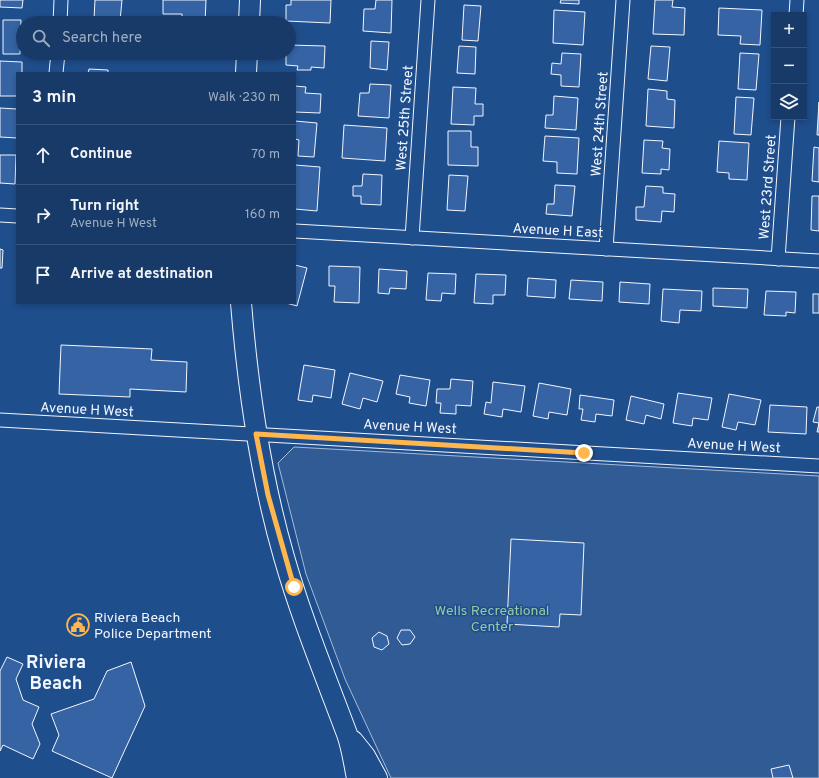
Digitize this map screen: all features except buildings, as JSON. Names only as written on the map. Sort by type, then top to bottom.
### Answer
[{"type":"main road","points":[[249,16],[250,0]]},
{"type":"main road","points":[[246,72],[247,60]]},
{"type":"main road","points":[[241,304],[245,356],[256,434],[268,495],[286,564],[303,617],[348,735],[357,778]]},
{"type":"main road","points":[[348,735],[365,756],[377,778]]},
{"type":"street","points":[[60,16],[61,0]]},
{"type":"street","name":"West 25th Street","points":[[412,238],[428,0]]},
{"type":"street","name":"West 24th Street","points":[[606,249],[624,0]]},
{"type":"street","points":[[796,12],[798,0]]},
{"type":"street","points":[[56,72],[57,60]]},
{"type":"street","name":"West 23rd Street","points":[[778,259],[788,120]]},
{"type":"street","points":[[0,215],[16,216]]},
{"type":"street","name":"Avenue H East","points":[[296,231],[819,262]]},
{"type":"street","name":"Avenue H West","points":[[0,420],[819,466]]},
{"type":"shaded area","name":"Wells Recreational Center","points":[[294,447],[819,476],[819,778],[391,778],[345,679],[306,574],[278,463]]},
{"type":"place","name":"Riviera Beach Police Department","points":[[78,625]]},
{"type":"district","name":"Riviera Beach","points":[[56,672]]},
{"type":"route","points":[[294,587],[268,495],[256,434],[584,453]]}]
